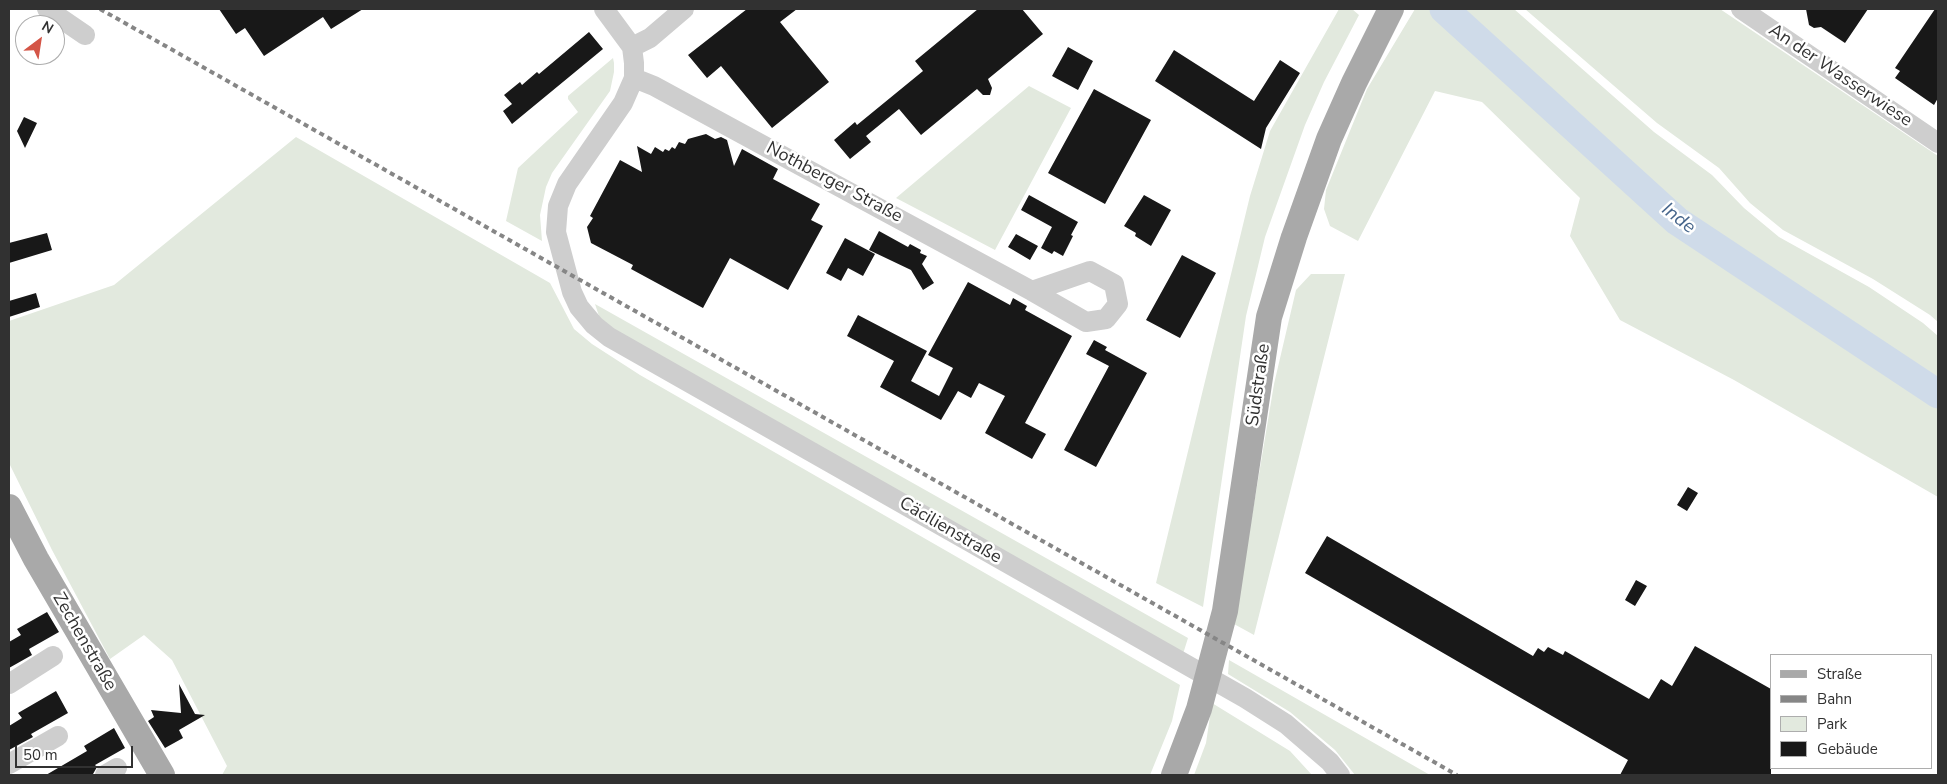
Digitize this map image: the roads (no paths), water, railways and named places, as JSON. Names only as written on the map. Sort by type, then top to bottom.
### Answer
[{"type":"main road","name":"Südstraße","points":[[1174,775],[1198,709],[1225,611],[1269,317],[1294,237],[1329,140],[1354,83],[1391,10]]},
{"type":"main road","name":"Zechenstraße","points":[[9,507],[36,559],[162,775]]},
{"type":"street","points":[[47,9],[85,35]]},
{"type":"street","points":[[604,9],[628,39],[632,47],[634,78]]},
{"type":"street","points":[[632,47],[650,38],[684,9]]},
{"type":"street","name":"An der Wasserwiese","points":[[1741,9],[1937,139]]},
{"type":"street","name":"Cäcilienstraße","points":[[634,78],[624,103],[567,184],[558,206],[556,232],[569,282],[580,307],[594,325],[609,337],[1244,698],[1286,724],[1330,762],[1340,775]]},
{"type":"street","name":"Nothberger Straße","points":[[634,78],[654,86],[1032,290]]},
{"type":"street","points":[[9,684],[53,656]]},
{"type":"street","points":[[9,764],[58,736]]},
{"type":"waterway","name":"Inde","points":[[1444,9],[1677,221],[1938,394]]},
{"type":"railway","points":[[100,9],[1457,775]]}]
